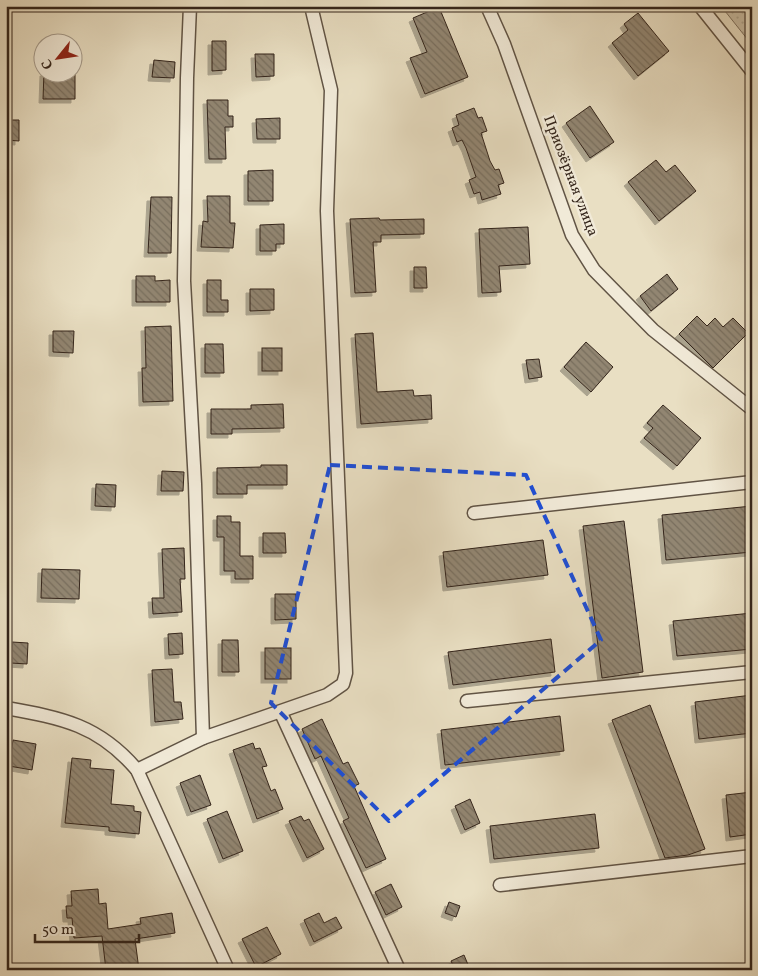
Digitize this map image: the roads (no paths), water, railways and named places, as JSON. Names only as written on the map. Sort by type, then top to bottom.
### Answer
[{"type":"street","points":[[190,6],[184,281],[195,484],[203,738]]},
{"type":"street","points":[[137,770],[160,757],[203,738],[281,713],[337,690],[343,684],[346,673],[327,211],[331,90],[311,6]]},
{"type":"street","name":"Приозёрная улица","points":[[486,6],[504,44],[572,235],[594,270],[653,330],[752,409]]},
{"type":"street","points":[[700,6],[752,71]]},
{"type":"street","points":[[474,513],[752,482]]},
{"type":"street","points":[[467,701],[752,672]]},
{"type":"street","points":[[6,708],[48,716],[86,728],[123,754],[137,770],[228,970]]},
{"type":"street","points":[[281,713],[399,970]]},
{"type":"street","points":[[500,885],[752,856]]}]
